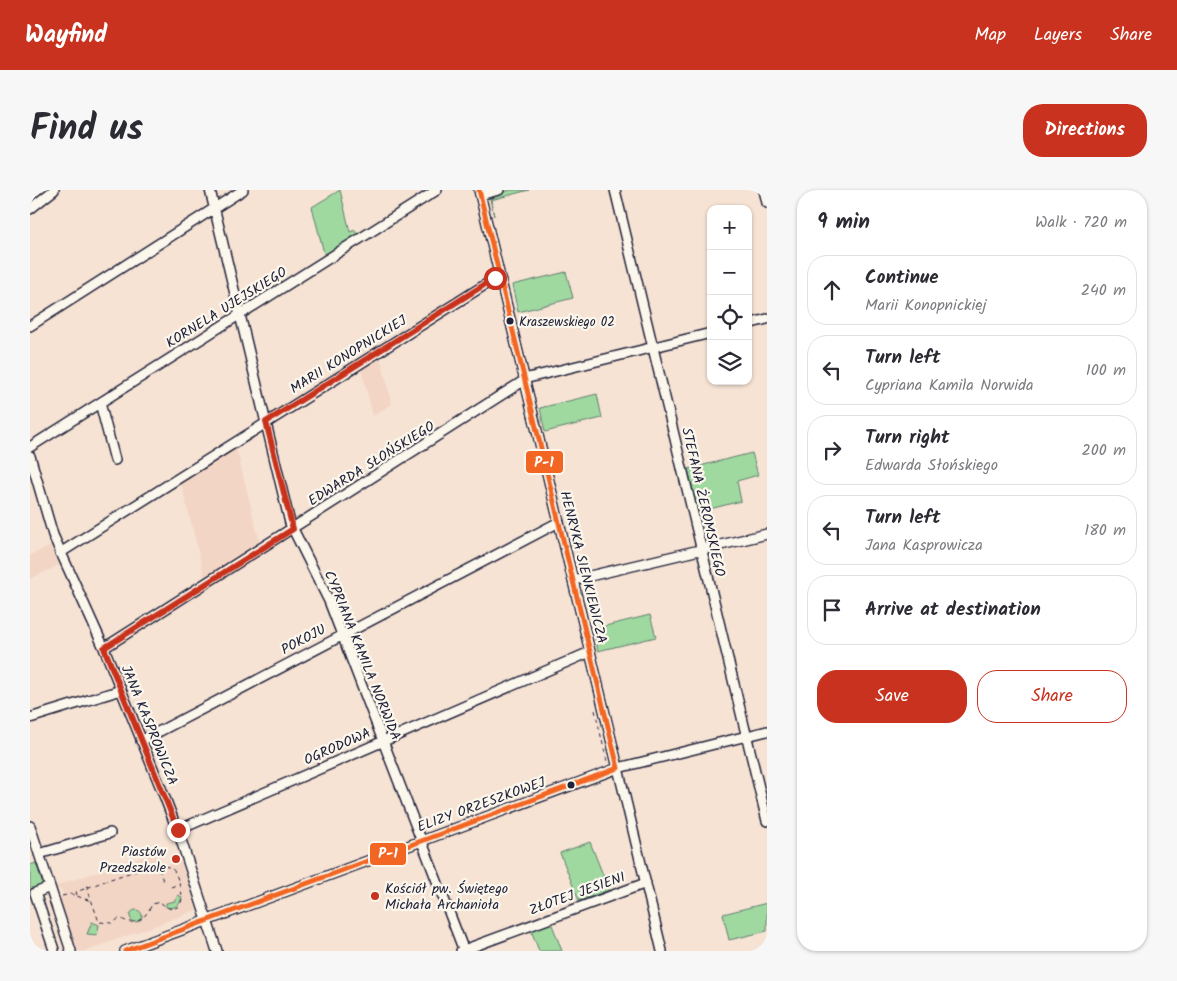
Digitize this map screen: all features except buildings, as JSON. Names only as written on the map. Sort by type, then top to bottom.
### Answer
[{"type":"street","points":[[30,209],[54,190]]},
{"type":"street","name":"CYPRIANA KAMILA NORWIDA","points":[[210,190],[293,529],[327,596],[384,740],[463,951]]},
{"type":"street","points":[[30,326],[244,190]]},
{"type":"street","name":"KORNELA UJEJSKIEGO","points":[[30,447],[437,190]]},
{"type":"street","points":[[479,192],[499,190]]},
{"type":"street","name":"STEFANA ŻEROMSKIEGO","points":[[615,190],[767,821]]},
{"type":"street","points":[[764,190],[767,202]]},
{"type":"street","name":"HENRYKA SIENKIEWICZA","points":[[479,192],[662,951]]},
{"type":"street","name":"MARII KONOPNICKIEJ","points":[[60,553],[499,276]]},
{"type":"street","points":[[752,323],[767,319]]},
{"type":"street","name":"EDWARDA SŁOŃSKIEGO","points":[[104,648],[524,381],[533,377],[707,334]]},
{"type":"street","points":[[100,403],[115,460]]},
{"type":"street","name":"JANA KASPROWICZA","points":[[30,456],[46,515],[60,553],[104,648],[178,830],[217,951]]},
{"type":"street","name":"POKOJU","points":[[141,742],[342,634],[559,522]]},
{"type":"street","points":[[573,580],[767,534]]},
{"type":"street","name":"OGRODOWA","points":[[178,830],[590,652]]},
{"type":"street","points":[[30,718],[121,690]]},
{"type":"street","name":"ELIZY ORZESZKOWEJ","points":[[125,951],[618,768],[767,731]]},
{"type":"street","points":[[30,826],[71,951]]},
{"type":"street","points":[[39,854],[110,833]]},
{"type":"street","name":"ZŁOTEJ JESIENI","points":[[463,951],[646,883]]},
{"type":"street","points":[[50,888],[35,893],[54,950]]},
{"type":"path","points":[[593,702],[608,765]]},
{"type":"path","points":[[77,895],[76,892],[87,886],[148,868],[171,868],[175,871],[182,899],[178,907],[169,909],[160,902],[155,903],[151,906],[148,914],[136,922],[128,922],[120,918],[112,923],[99,922],[87,886]]},
{"type":"path","points":[[159,868],[162,881]]},
{"type":"path","points":[[171,887],[179,884]]},
{"type":"path","points":[[63,896],[77,895],[92,902]]},
{"type":"shaded area","points":[[380,356],[392,404],[373,416],[361,368]]},
{"type":"shaded area","points":[[236,447],[260,544],[205,579],[181,482]]},
{"type":"shaded area","points":[[51,546],[59,565],[30,579],[30,555]]},
{"type":"shaded area","points":[[158,852],[163,866],[181,861],[197,910],[86,951],[77,951],[59,898],[63,896],[61,889],[56,890],[55,886]]},
{"type":"green space","points":[[340,190],[350,232],[355,230],[357,235],[325,257],[312,207]]},
{"type":"green space","points":[[511,190],[529,190],[491,200],[494,216],[490,199],[495,197],[494,194]]},
{"type":"green space","points":[[566,272],[573,298],[518,312],[512,285]]},
{"type":"green space","points":[[597,394],[602,418],[545,432],[540,408]]},
{"type":"green space","points":[[752,453],[758,475],[737,481],[741,501],[698,512],[688,469]]},
{"type":"green space","points":[[650,615],[656,637],[598,651],[593,629]]},
{"type":"green space","points":[[590,842],[609,890],[579,901],[560,853]]},
{"type":"green space","points":[[36,863],[43,885],[30,889],[30,865]]},
{"type":"green space","points":[[178,895],[182,897],[178,905],[172,908],[166,907],[166,903],[175,901]]},
{"type":"green space","points":[[767,903],[767,931],[729,940],[723,914]]},
{"type":"green space","points":[[134,910],[138,910],[142,916],[138,922],[134,922],[130,918],[130,914]]},
{"type":"green space","points":[[92,922],[99,925],[97,935],[87,934]]},
{"type":"green space","points":[[551,922],[562,951],[539,951],[531,930]]},
{"type":"transit line","name":"P-1","points":[[125,951],[618,768],[479,190]]},
{"type":"place","name":"Kraszewskiego 02","points":[[510,321]]},
{"type":"place","name":"Piastów Przedszkole","points":[[176,859]]},
{"type":"place","name":"Kościół pw. Świętego Michała Archanioła","points":[[375,896]]},
{"type":"route","points":[[178,830],[104,648],[293,529],[288,516],[266,422],[495,278]]}]
